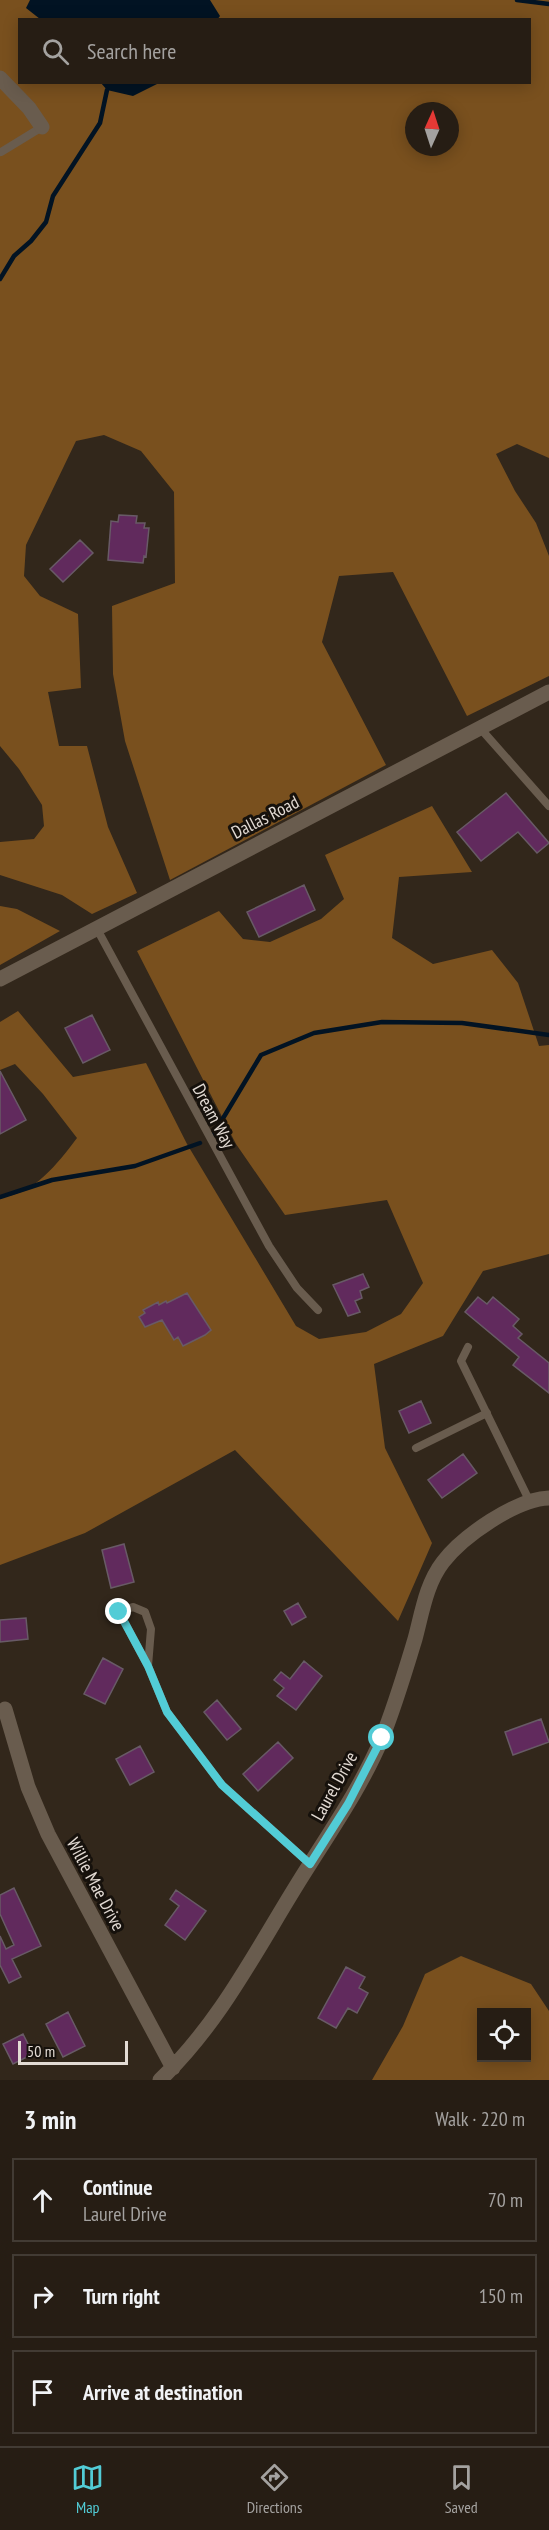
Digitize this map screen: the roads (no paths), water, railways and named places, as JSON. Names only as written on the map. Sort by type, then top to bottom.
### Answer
[{"type":"street","points":[[0,78],[29,108],[42,127]]},
{"type":"street","name":"Dallas Road","points":[[0,979],[549,692]]},
{"type":"street","name":"Laurel Drive","points":[[160,2080],[231,1994],[348,1804],[382,1738],[401,1686],[427,1594],[437,1570],[469,1539],[508,1510],[530,1500],[549,1498]]},
{"type":"street","name":"Willie Mae Drive","points":[[5,1709],[28,1787],[48,1834],[172,2068]]},
{"type":"lane","points":[[1,152],[42,127]]},
{"type":"lane","points":[[480,728],[549,806]]},
{"type":"lane","name":"Dream Way","points":[[96,929],[268,1246],[297,1288],[318,1310]]},
{"type":"lane","points":[[468,1347],[461,1361],[530,1500]]},
{"type":"lane","points":[[416,1448],[487,1413]]},
{"type":"lane","points":[[148,1666],[151,1629],[145,1612],[133,1607],[119,1612],[148,1666],[167,1712],[222,1785],[310,1864]]},
{"type":"water","points":[[30,0],[210,0],[220,16],[218,18],[39,18],[26,8]]},
{"type":"water","points":[[102,84],[157,84],[133,96],[107,90]]},
{"type":"waterway","points":[[517,0],[549,4]]},
{"type":"waterway","points":[[0,279],[14,256],[31,241],[46,222],[53,196],[100,123],[107,90]]},
{"type":"waterway","points":[[213,1135],[261,1055],[314,1033],[382,1022],[462,1023],[549,1035]]},
{"type":"waterway","points":[[0,1197],[52,1180],[135,1166],[200,1143]]}]
